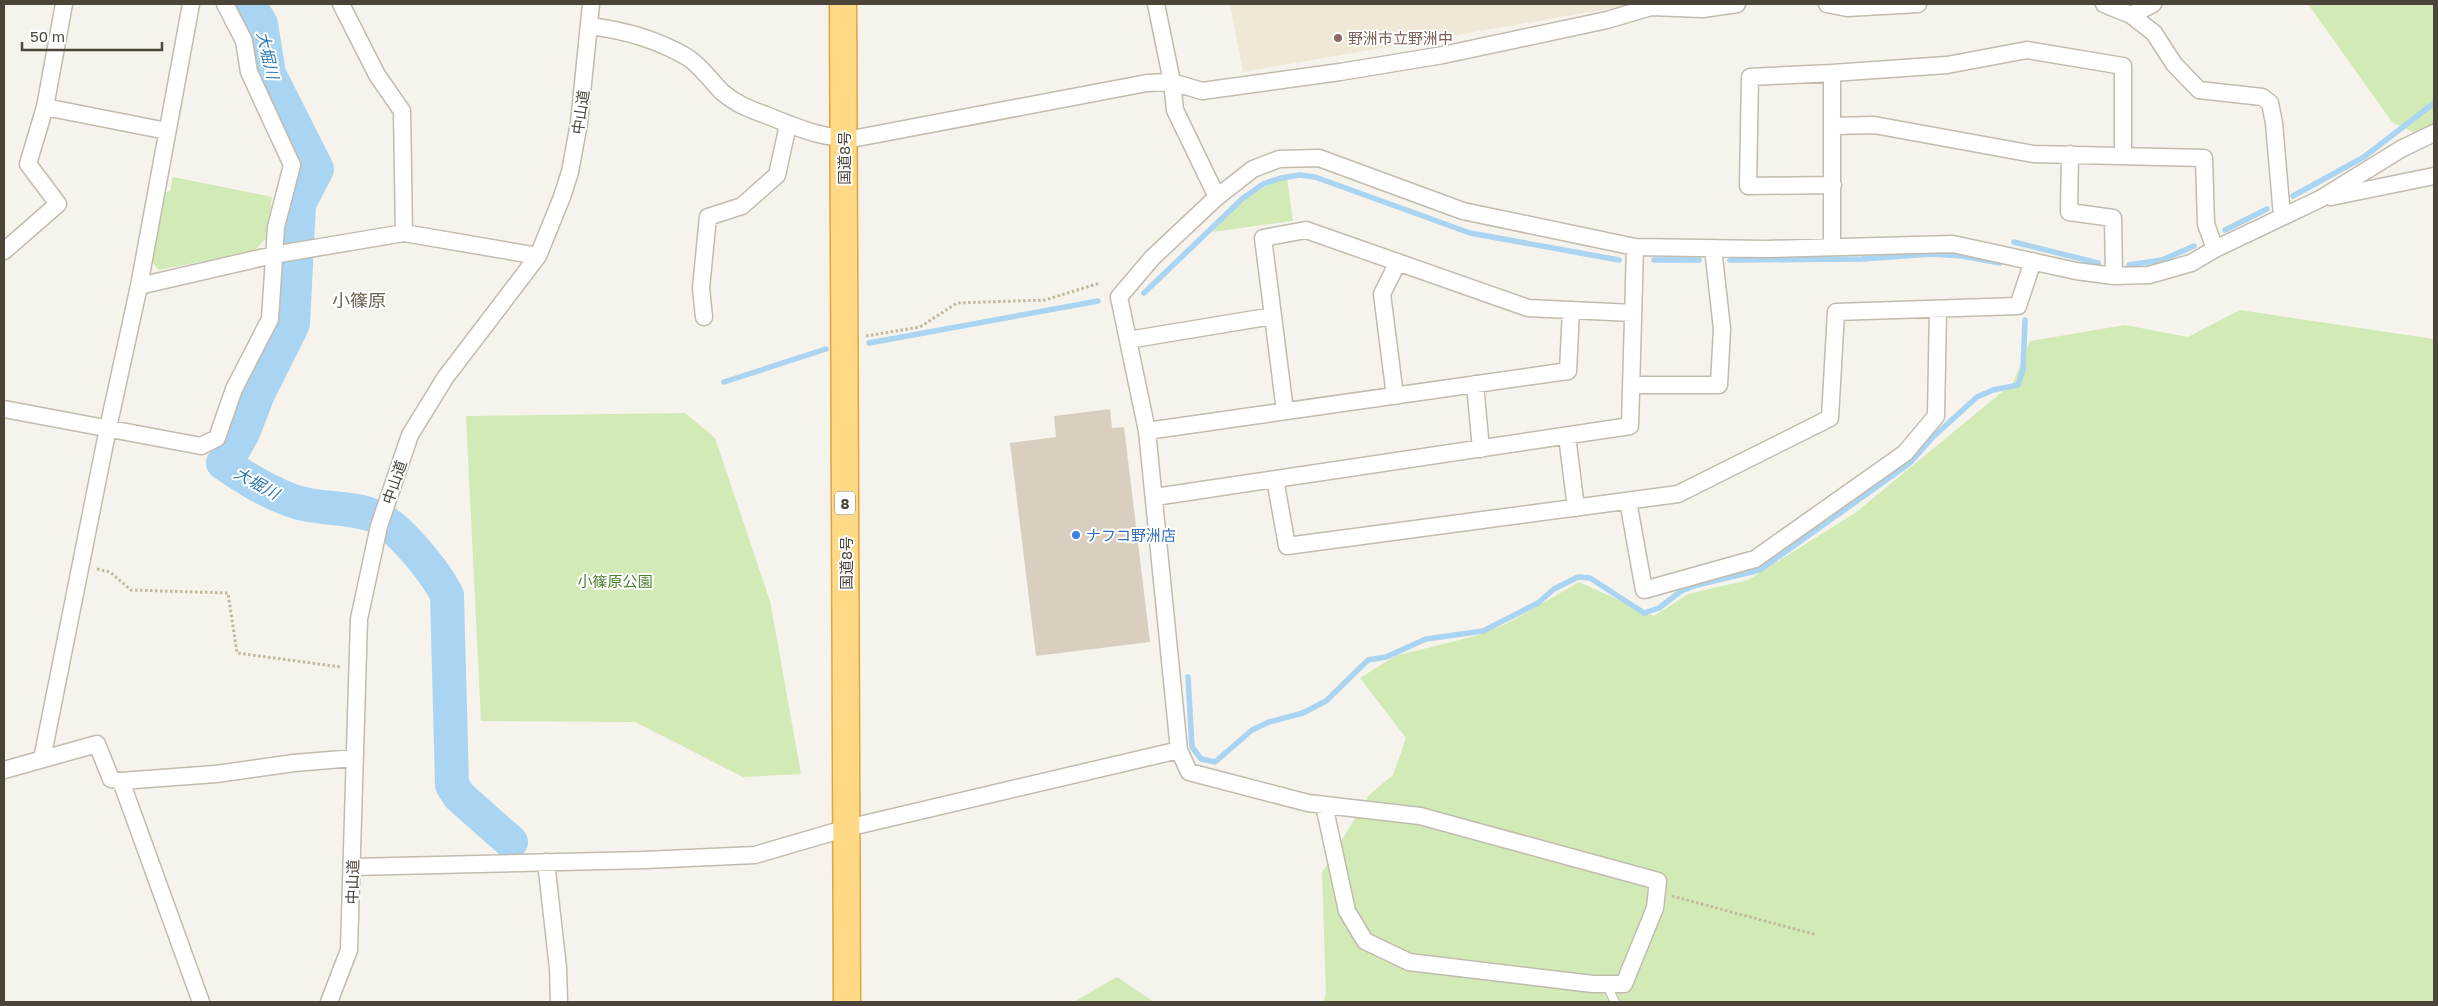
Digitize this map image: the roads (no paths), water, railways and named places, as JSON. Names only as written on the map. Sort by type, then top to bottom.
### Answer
[{"type":"highway","name":"国道8号","points":[[843,4],[847,1002]]},
{"type":"street","points":[[4,251],[58,204],[28,164],[45,107],[64,4]]},
{"type":"street","points":[[42,759],[108,428],[139,286],[191,4]]},
{"type":"street","points":[[4,409],[201,446],[217,438],[234,389],[270,319],[279,254],[276,227],[292,165],[249,72],[244,41],[225,4]]},
{"type":"street","points":[[341,4],[377,75],[402,111],[404,233]]},
{"type":"street","name":"中山道","points":[[329,1002],[349,950],[359,619],[381,519],[410,434],[445,378],[538,256],[570,172],[579,123],[591,4]]},
{"type":"street","points":[[1156,4],[1172,82],[1175,110],[1216,197]]},
{"type":"street","points":[[589,26],[622,30],[655,42],[689,58],[723,93],[745,109],[788,125],[831,138],[843,139],[857,138],[1147,83],[1172,82],[1202,91],[1340,72],[1443,55],[1607,20],[1653,5],[1703,9],[1737,4]]},
{"type":"street","points":[[1827,4],[1847,8],[1918,4]]},
{"type":"street","points":[[2104,4],[2131,16],[2154,33],[2174,64],[2199,90],[2262,97],[2270,103],[2274,123],[2282,216]]},
{"type":"street","points":[[2131,16],[2153,4]]},
{"type":"street","points":[[1833,185],[1748,186],[1750,77],[1947,65],[2027,50],[2123,66],[2123,156]]},
{"type":"street","points":[[1832,73],[1834,126],[1832,246]]},
{"type":"street","points":[[45,107],[167,131]]},
{"type":"street","points":[[704,317],[701,288],[708,217],[742,206],[777,175],[788,125]]},
{"type":"street","points":[[1834,126],[1874,125],[2033,154],[2204,158],[2206,224],[2215,249]]},
{"type":"street","points":[[1324,805],[1347,911],[1365,941],[1409,962],[1606,984],[1624,984],[1655,908],[1658,881],[1420,816],[1308,803],[1189,772],[1179,750],[1147,431],[1119,296],[1152,258],[1216,197],[1253,169],[1280,159],[1319,158],[1464,211],[1635,247],[1713,248],[1953,244],[2076,271],[2114,276],[2149,275],[2191,263],[2215,249],[2320,199],[2401,149],[2434,133]]},
{"type":"street","points":[[2070,154],[2069,212],[2114,218],[2114,276]]},
{"type":"street","points":[[2320,199],[2434,176]]},
{"type":"street","points":[[1285,411],[1263,238],[1306,230],[1528,308],[1633,313]]},
{"type":"street","points":[[139,286],[279,254],[404,233],[538,256]]},
{"type":"street","points":[[1155,497],[1630,426],[1635,247]]},
{"type":"street","points":[[1631,385],[1719,385],[1722,329],[1713,248]]},
{"type":"street","points":[[1275,479],[1287,546],[1678,494],[1830,418],[1836,312],[2018,306],[2033,261]]},
{"type":"street","points":[[1395,396],[1382,294],[1398,262]]},
{"type":"street","points":[[1628,501],[1644,590],[1755,559],[1905,453],[1936,416],[1938,309]]},
{"type":"street","points":[[1147,431],[1568,371],[1571,310]]},
{"type":"street","points":[[1128,340],[1273,316]]},
{"type":"street","points":[[1475,384],[1481,448]]},
{"type":"street","points":[[1567,436],[1576,508]]},
{"type":"street","points":[[4,770],[98,744],[111,779],[121,781],[216,774],[294,763],[354,758]]},
{"type":"street","points":[[352,867],[754,855],[847,828],[1179,750]]},
{"type":"street","points":[[121,781],[201,1002]]},
{"type":"street","points":[[546,862],[558,968],[559,1002]]},
{"type":"lane","points":[[1606,984],[1615,1002]]},
{"type":"waterway","name":"大堀川","points":[[249,4],[261,24],[269,74],[317,169],[299,204],[293,324],[258,394],[243,433],[223,463],[256,484],[293,501],[312,506],[343,509],[372,515],[392,527],[425,562],[447,595],[452,785],[459,796],[511,842]]},
{"type":"waterway","points":[[2293,196],[2364,157],[2434,103]]},
{"type":"waterway","points":[[1144,293],[1242,199],[1263,184],[1281,178],[1300,175],[1315,177],[1470,233],[1619,260]]},
{"type":"waterway","points":[[2225,230],[2267,209]]},
{"type":"waterway","points":[[2014,242],[2098,263]]},
{"type":"waterway","points":[[2129,265],[2162,260],[2194,246]]},
{"type":"waterway","points":[[1730,260],[1862,259],[1932,254],[1962,256],[2000,263]]},
{"type":"waterway","points":[[1654,260],[1699,260]]},
{"type":"waterway","points":[[869,343],[1098,301]]},
{"type":"waterway","points":[[1188,677],[1192,747],[1201,759],[1215,762],[1252,730],[1269,722],[1303,713],[1326,701],[1368,660],[1386,657],[1426,639],[1483,631],[1538,603],[1554,589],[1578,577],[1590,578],[1644,613],[1659,608],[1681,591],[1697,585],[1760,570],[1910,463],[1933,437],[1977,397],[1993,390],[2018,385],[2023,370],[2025,320]]},
{"type":"waterway","points":[[724,382],[826,349]]},
{"type":"place","name":"野洲市立野洲中","points":[[1338,38]]},
{"type":"place","name":"ナフコ野洲店","points":[[1076,535]]},
{"type":"district","name":"小篠原","points":[[359,300]]},
{"type":"park label","name":"小篠原公園","points":[[615,581]]}]
